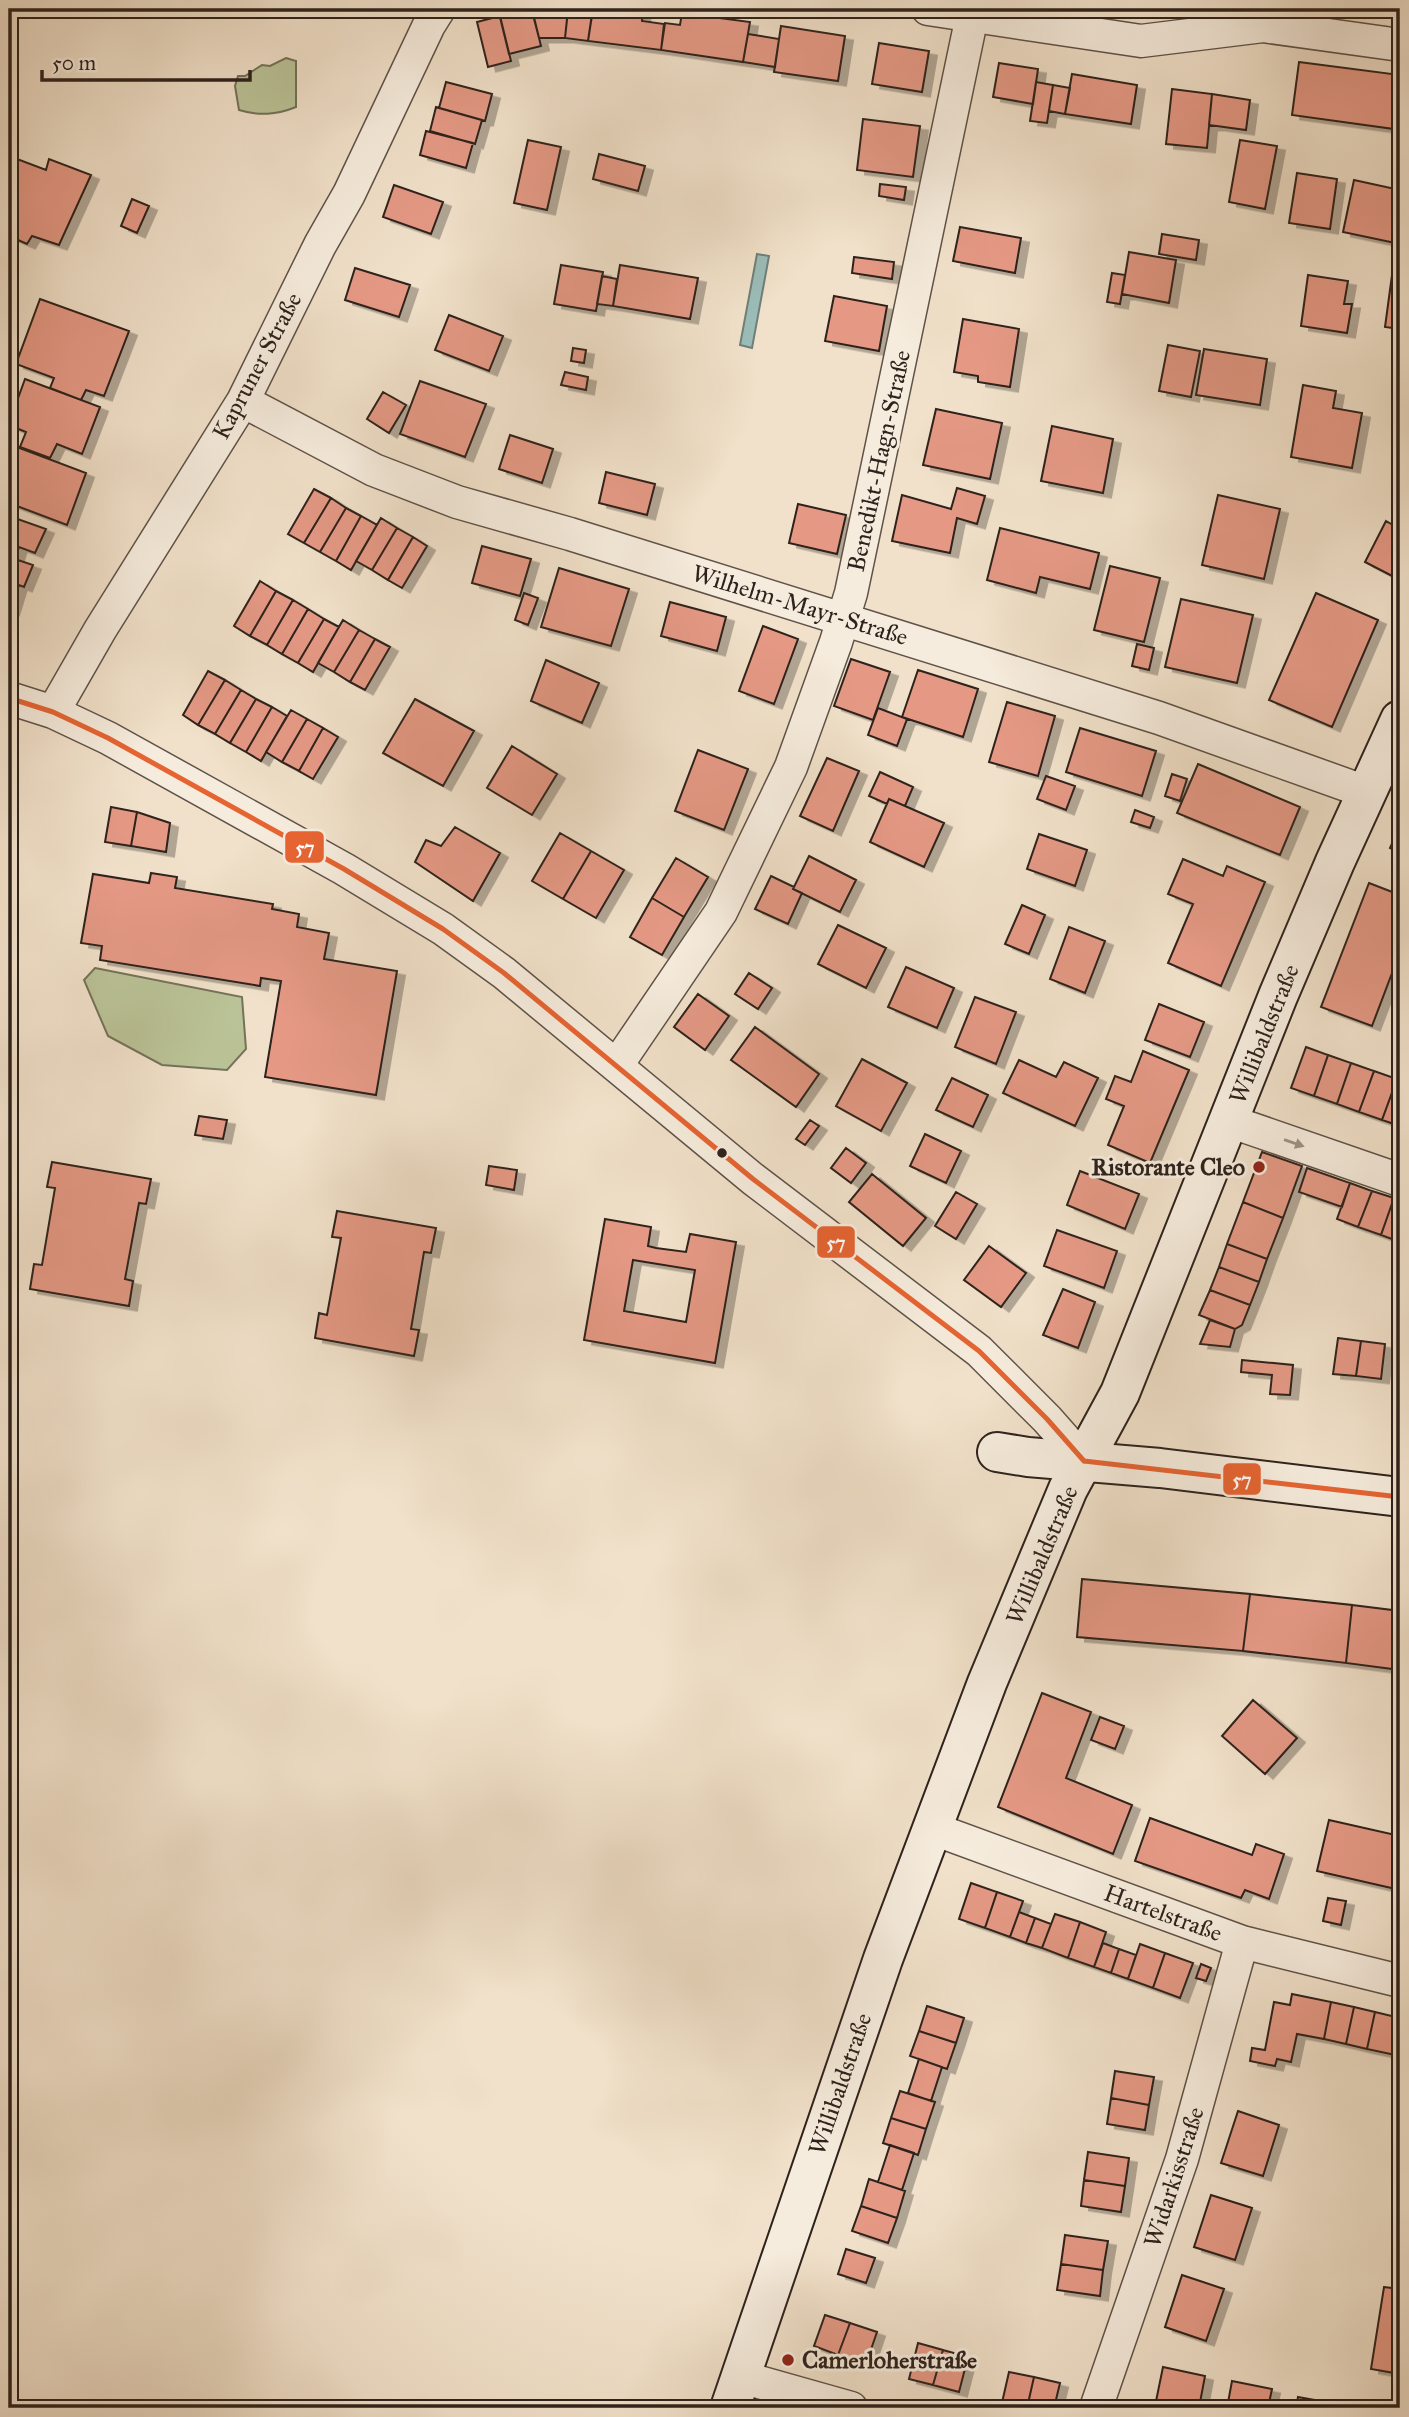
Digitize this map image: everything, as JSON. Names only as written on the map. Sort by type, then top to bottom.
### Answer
[{"type":"street","name":"Kapruner Straße","points":[[53,712],[100,630],[243,401],[320,244],[349,194],[439,9]]},
{"type":"street","points":[[928,9],[1141,41],[1264,17],[1400,45]]},
{"type":"street","name":"Benedikt-Hagn-Straße","points":[[617,1065],[721,912],[791,767],[844,619],[972,16]]},
{"type":"street","name":"Wilhelm-Mayr-Straße","points":[[243,401],[373,470],[457,502],[564,532],[1159,718],[1366,792]]},
{"type":"street","points":[[9,698],[53,712],[108,737],[443,929],[505,973],[743,1171],[979,1351],[1023,1393],[1084,1461]]},
{"type":"street","name":"Willibaldstraße","points":[[736,2393],[883,1959],[931,1828],[1046,1538],[1068,1489],[1120,1393],[1278,996],[1400,720]]},
{"type":"street","points":[[1229,1121],[1400,1180]]},
{"type":"street","points":[[997,1452],[1400,1497]]},
{"type":"street","name":"Hartelstraße","points":[[931,1828],[1242,1942],[1400,1981]]},
{"type":"street","name":"Widarkisstraße","points":[[1096,2408],[1182,2159],[1242,1942]]},
{"type":"street","points":[[736,2393],[851,2408]]},
{"type":"green space","points":[[286,58],[296,61],[296,107],[268,114],[239,110],[235,86],[238,76],[245,76],[262,65],[270,66]]},
{"type":"green space","points":[[95,968],[242,997],[246,1049],[227,1070],[162,1065],[108,1036],[84,980]]},
{"type":"water","points":[[757,254],[769,256],[752,348],[740,345]]},
{"type":"building","points":[[498,9],[532,9],[541,46],[509,54]]},
{"type":"building","points":[[568,9],[565,38],[539,38],[532,11]]},
{"type":"building","points":[[593,9],[643,9],[642,21],[664,24],[661,50],[588,41]]},
{"type":"building","points":[[568,11],[592,14],[588,41],[565,38]]},
{"type":"building","points":[[682,13],[750,22],[743,62],[661,50],[665,23],[680,25]]},
{"type":"building","points":[[500,16],[511,61],[488,67],[477,22]]},
{"type":"building","points":[[781,26],[845,36],[838,81],[774,72]]},
{"type":"building","points":[[748,34],[779,39],[775,67],[743,62]]},
{"type":"building","points":[[879,43],[929,51],[922,92],[872,84]]},
{"type":"building","points":[[1299,62],[1400,75],[1394,129],[1292,115]]},
{"type":"building","points":[[999,63],[1038,69],[1033,104],[993,97]]},
{"type":"building","points":[[1072,74],[1137,85],[1131,124],[1065,114]]},
{"type":"building","points":[[446,82],[492,94],[485,121],[439,108]]},
{"type":"building","points":[[1036,82],[1053,85],[1047,123],[1030,121]]},
{"type":"building","points":[[1053,85],[1070,88],[1065,114],[1049,111]]},
{"type":"building","points":[[1172,89],[1212,94],[1207,148],[1166,144]]},
{"type":"building","points":[[1212,94],[1250,100],[1246,130],[1209,125]]},
{"type":"building","points":[[436,107],[482,120],[475,144],[430,131]]},
{"type":"building","points":[[863,119],[920,126],[913,177],[857,170]]},
{"type":"building","points":[[426,131],[473,143],[466,168],[420,155]]},
{"type":"building","points":[[528,140],[561,147],[547,210],[514,203]]},
{"type":"building","points":[[1240,140],[1277,146],[1265,209],[1229,202]]},
{"type":"building","points":[[599,154],[645,166],[638,191],[593,179]]},
{"type":"building","points":[[9,156],[46,170],[49,159],[91,175],[59,245],[32,236],[27,244],[9,236]]},
{"type":"building","points":[[1297,173],[1337,179],[1330,229],[1289,223]]},
{"type":"building","points":[[1354,180],[1400,190],[1400,244],[1343,232]]},
{"type":"building","points":[[880,184],[906,187],[904,200],[879,196]]},
{"type":"building","points":[[394,185],[443,202],[431,234],[383,217]]},
{"type":"building","points":[[132,199],[149,206],[137,233],[121,226]]},
{"type":"building","points":[[960,227],[1021,238],[1015,273],[953,261]]},
{"type":"building","points":[[1162,234],[1199,240],[1196,260],[1159,254]]},
{"type":"building","points":[[1129,252],[1176,260],[1169,303],[1122,294]]},
{"type":"building","points":[[854,257],[894,262],[892,279],[852,273]]},
{"type":"building","points":[[561,265],[603,272],[596,311],[554,304]]},
{"type":"building","points":[[620,265],[698,278],[690,319],[613,306]]},
{"type":"building","points":[[355,268],[410,285],[399,317],[345,300]]},
{"type":"building","points":[[1112,273],[1125,275],[1120,304],[1107,302]]},
{"type":"building","points":[[1308,275],[1348,281],[1344,304],[1352,304],[1347,333],[1301,326]]},
{"type":"building","points":[[1392,275],[1400,276],[1400,329],[1385,327]]},
{"type":"building","points":[[602,276],[617,279],[613,306],[597,304]]},
{"type":"building","points":[[834,296],[887,306],[879,351],[825,341]]},
{"type":"building","points":[[40,299],[129,331],[104,396],[86,390],[81,400],[50,388],[54,378],[16,364]]},
{"type":"building","points":[[449,315],[503,336],[489,371],[435,350]]},
{"type":"building","points":[[963,319],[1019,329],[1010,387],[978,382],[978,376],[954,372]]},
{"type":"building","points":[[1168,345],[1200,351],[1191,397],[1159,391]]},
{"type":"building","points":[[573,348],[586,350],[584,363],[571,361]]},
{"type":"building","points":[[1204,349],[1267,359],[1260,405],[1196,395]]},
{"type":"building","points":[[565,372],[588,377],[586,390],[561,385]]},
{"type":"building","points":[[25,379],[100,407],[82,454],[57,444],[50,458],[20,447],[26,432],[9,423]]},
{"type":"building","points":[[420,381],[486,404],[465,457],[400,434]]},
{"type":"building","points":[[1303,385],[1336,391],[1333,408],[1362,413],[1352,468],[1291,457]]},
{"type":"building","points":[[383,392],[406,405],[389,433],[367,419]]},
{"type":"building","points":[[936,409],[1002,423],[990,479],[923,465]]},
{"type":"building","points":[[1052,426],[1113,439],[1103,493],[1041,481]]},
{"type":"building","points":[[510,435],[553,449],[542,483],[499,469]]},
{"type":"building","points":[[9,444],[86,473],[67,525],[9,503]]},
{"type":"building","points":[[1400,462],[1400,492],[1395,491]]},
{"type":"building","points":[[606,472],[655,484],[647,515],[599,503]]},
{"type":"building","points":[[957,488],[985,496],[977,524],[957,518],[950,553],[892,541],[902,495],[951,509]]},
{"type":"building","points":[[314,489],[331,498],[304,543],[288,534]]},
{"type":"building","points":[[1218,495],[1280,509],[1264,579],[1202,565]]},
{"type":"building","points":[[331,498],[346,508],[320,552],[304,543]]},
{"type":"building","points":[[798,504],[846,515],[837,554],[789,543]]},
{"type":"building","points":[[346,508],[361,516],[336,561],[320,552]]},
{"type":"building","points":[[9,516],[46,529],[35,553],[19,547],[15,559],[33,565],[24,587],[19,585],[11,611],[9,611]]},
{"type":"building","points":[[361,516],[377,525],[351,570],[336,561]]},
{"type":"building","points":[[381,518],[397,528],[372,570],[356,561]]},
{"type":"building","points":[[1386,521],[1400,529],[1400,580],[1365,562]]},
{"type":"building","points":[[397,528],[413,537],[388,580],[372,570]]},
{"type":"building","points":[[1000,528],[1099,553],[1090,589],[1040,577],[1036,593],[987,580]]},
{"type":"building","points":[[413,537],[427,546],[402,588],[388,580]]},
{"type":"building","points":[[482,546],[531,559],[520,596],[472,583]]},
{"type":"building","points":[[1110,566],[1160,578],[1144,642],[1094,630]]},
{"type":"building","points":[[559,568],[629,589],[611,646],[541,627]]},
{"type":"building","points":[[260,581],[276,591],[250,636],[234,626]]},
{"type":"building","points":[[276,591],[293,600],[267,645],[250,636]]},
{"type":"building","points":[[524,593],[538,598],[528,625],[515,620]]},
{"type":"building","points":[[1316,593],[1378,620],[1332,727],[1269,700]]},
{"type":"building","points":[[1181,599],[1253,615],[1237,683],[1165,667]]},
{"type":"building","points":[[293,600],[308,609],[282,654],[267,645]]},
{"type":"building","points":[[670,602],[726,617],[717,651],[661,636]]},
{"type":"building","points":[[308,609],[324,619],[298,663],[282,654]]},
{"type":"building","points":[[324,619],[339,627],[313,672],[298,663]]},
{"type":"building","points":[[343,620],[359,630],[334,672],[318,663]]},
{"type":"building","points":[[763,626],[798,639],[774,704],[739,691]]},
{"type":"building","points":[[359,630],[375,639],[350,682],[334,672]]},
{"type":"building","points":[[375,639],[390,647],[365,690],[350,682]]},
{"type":"building","points":[[1137,644],[1154,648],[1149,670],[1132,666]]},
{"type":"building","points":[[851,659],[890,672],[873,720],[834,706]]},
{"type":"building","points":[[546,660],[599,683],[582,723],[531,701]]},
{"type":"building","points":[[918,670],[978,689],[963,737],[902,717]]},
{"type":"building","points":[[208,671],[225,680],[198,725],[183,715]]},
{"type":"building","points":[[225,680],[241,690],[215,734],[198,725]]},
{"type":"building","points":[[241,690],[256,699],[230,743],[215,734]]},
{"type":"building","points":[[256,699],[272,707],[246,752],[230,743]]},
{"type":"building","points":[[415,699],[474,731],[443,786],[383,753]]},
{"type":"building","points":[[1007,702],[1055,716],[1038,776],[989,762]]},
{"type":"building","points":[[272,707],[287,716],[261,761],[246,752]]},
{"type":"building","points":[[878,708],[907,719],[897,746],[868,735]]},
{"type":"building","points":[[291,710],[307,719],[282,762],[266,752]]},
{"type":"building","points":[[307,719],[323,728],[299,771],[282,762]]},
{"type":"building","points":[[323,728],[338,737],[313,779],[299,771]]},
{"type":"building","points":[[1080,728],[1156,751],[1142,796],[1066,772]]},
{"type":"building","points":[[512,746],[557,774],[532,815],[487,788]]},
{"type":"building","points":[[698,750],[748,769],[724,830],[675,811]]},
{"type":"building","points":[[827,758],[859,771],[833,831],[800,816]]},
{"type":"building","points":[[1198,764],[1300,807],[1280,855],[1177,813]]},
{"type":"building","points":[[880,772],[913,787],[905,806],[889,799],[887,804],[869,796]]},
{"type":"building","points":[[1172,774],[1187,779],[1180,801],[1165,796]]},
{"type":"building","points":[[1046,776],[1075,786],[1066,810],[1037,799]]},
{"type":"building","points":[[889,799],[944,823],[924,867],[870,842]]},
{"type":"building","points":[[111,807],[137,812],[131,846],[105,842]]},
{"type":"building","points":[[1135,810],[1154,817],[1150,828],[1131,822]]},
{"type":"building","points":[[137,812],[170,823],[166,852],[131,846]]},
{"type":"building","points":[[1400,826],[1400,853],[1390,848]]},
{"type":"building","points":[[455,827],[500,853],[473,901],[415,862],[426,840],[441,846]]},
{"type":"building","points":[[560,833],[591,851],[563,899],[532,881]]},
{"type":"building","points":[[1039,834],[1087,850],[1075,886],[1027,869]]},
{"type":"building","points":[[591,851],[624,870],[596,918],[563,899]]},
{"type":"building","points":[[809,856],[856,880],[840,912],[793,889]]},
{"type":"building","points":[[676,858],[708,877],[684,917],[652,898]]},
{"type":"building","points":[[1183,859],[1223,876],[1227,866],[1265,882],[1221,986],[1168,963],[1193,904],[1168,894]]},
{"type":"building","points":[[151,873],[177,877],[175,888],[273,904],[272,909],[299,914],[297,927],[329,933],[324,959],[397,971],[376,1095],[265,1077],[281,981],[261,978],[260,986],[100,960],[102,946],[81,943],[93,874],[149,883]]},
{"type":"building","points":[[771,876],[802,893],[788,924],[755,909]]},
{"type":"building","points":[[1369,883],[1400,895],[1400,952],[1372,1026],[1321,1007]]},
{"type":"building","points":[[652,898],[684,917],[662,955],[630,937]]},
{"type":"building","points":[[1022,905],[1045,915],[1029,954],[1005,944]]},
{"type":"building","points":[[838,925],[886,948],[866,988],[818,964]]},
{"type":"building","points":[[1069,927],[1105,941],[1085,993],[1050,979]]},
{"type":"building","points":[[906,967],[954,988],[937,1028],[888,1007]]},
{"type":"building","points":[[749,973],[772,988],[758,1009],[735,994]]},
{"type":"building","points":[[698,994],[729,1016],[705,1050],[674,1027]]},
{"type":"building","points":[[975,997],[1016,1012],[996,1064],[955,1047]]},
{"type":"building","points":[[1159,1004],[1204,1022],[1190,1057],[1145,1040]]},
{"type":"building","points":[[755,1027],[819,1074],[796,1107],[731,1060]]},
{"type":"building","points":[[1306,1047],[1328,1055],[1314,1096],[1291,1088]]},
{"type":"building","points":[[1143,1051],[1189,1070],[1150,1163],[1108,1145],[1124,1106],[1106,1099],[1115,1076],[1131,1082]]},
{"type":"building","points":[[1328,1055],[1351,1063],[1337,1104],[1314,1096]]},
{"type":"building","points":[[862,1059],[907,1083],[881,1131],[836,1106]]},
{"type":"building","points":[[1019,1060],[1056,1077],[1064,1062],[1098,1078],[1075,1126],[1003,1093]]},
{"type":"building","points":[[1351,1063],[1374,1071],[1359,1112],[1337,1104]]},
{"type":"building","points":[[1374,1071],[1397,1079],[1382,1120],[1359,1112]]},
{"type":"building","points":[[952,1078],[988,1095],[973,1127],[936,1110]]},
{"type":"building","points":[[1397,1079],[1400,1080],[1400,1126],[1382,1120]]},
{"type":"building","points":[[199,1116],[227,1120],[223,1139],[195,1135]]},
{"type":"building","points":[[810,1120],[819,1126],[805,1145],[796,1139]]},
{"type":"building","points":[[925,1134],[961,1151],[946,1183],[910,1166]]},
{"type":"building","points":[[846,1148],[866,1163],[851,1183],[831,1168]]},
{"type":"building","points":[[1262,1152],[1302,1166],[1283,1218],[1243,1202]]},
{"type":"building","points":[[52,1162],[151,1179],[146,1204],[139,1203],[125,1279],[133,1281],[129,1306],[30,1289],[34,1264],[42,1265],[55,1188],[47,1187]]},
{"type":"building","points":[[489,1166],[517,1170],[514,1190],[486,1185]]},
{"type":"building","points":[[1307,1168],[1350,1183],[1342,1207],[1299,1192]]},
{"type":"building","points":[[1080,1171],[1139,1194],[1125,1229],[1067,1205]]},
{"type":"building","points":[[872,1174],[926,1218],[903,1246],[849,1202]]},
{"type":"building","points":[[1350,1183],[1372,1191],[1358,1227],[1337,1219]]},
{"type":"building","points":[[1372,1191],[1394,1198],[1381,1235],[1358,1227]]},
{"type":"building","points":[[956,1192],[977,1204],[956,1239],[935,1226]]},
{"type":"building","points":[[1394,1198],[1400,1201],[1400,1242],[1381,1235]]},
{"type":"building","points":[[1243,1202],[1283,1218],[1267,1259],[1227,1244]]},
{"type":"building","points":[[337,1211],[436,1228],[431,1253],[424,1252],[411,1329],[419,1330],[414,1356],[315,1338],[319,1313],[327,1315],[341,1238],[332,1237]]},
{"type":"building","points":[[605,1219],[651,1227],[648,1246],[656,1248],[686,1252],[690,1234],[736,1242],[715,1363],[584,1340]],"holes":[[[633,1260],[695,1270],[686,1322],[624,1311]]]},
{"type":"building","points":[[1057,1230],[1117,1251],[1104,1288],[1044,1266]]},
{"type":"building","points":[[1227,1244],[1267,1259],[1259,1282],[1219,1267]]},
{"type":"building","points":[[989,1246],[1026,1273],[1001,1307],[964,1280]]},
{"type":"building","points":[[1219,1267],[1259,1282],[1250,1305],[1210,1290]]},
{"type":"building","points":[[1063,1289],[1095,1302],[1078,1348],[1043,1335]]},
{"type":"building","points":[[1210,1290],[1250,1305],[1242,1325],[1235,1329],[1199,1315]]},
{"type":"building","points":[[1210,1320],[1235,1329],[1230,1347],[1200,1344]]},
{"type":"building","points":[[1397,1325],[1400,1325],[1400,1344],[1395,1344]]},
{"type":"building","points":[[1338,1338],[1361,1341],[1356,1376],[1333,1374]]},
{"type":"building","points":[[1361,1341],[1385,1344],[1381,1379],[1356,1376]]},
{"type":"building","points":[[1242,1360],[1293,1365],[1290,1395],[1270,1394],[1272,1375],[1241,1372]]},
{"type":"building","points":[[1082,1579],[1250,1594],[1243,1651],[1077,1637]]},
{"type":"building","points":[[1250,1594],[1352,1605],[1346,1663],[1243,1651]]},
{"type":"building","points":[[1352,1605],[1400,1611],[1400,1670],[1346,1663]]},
{"type":"building","points":[[1042,1693],[1091,1712],[1066,1778],[1132,1805],[1113,1854],[998,1807]]},
{"type":"building","points":[[1253,1700],[1297,1738],[1265,1774],[1222,1736]]},
{"type":"building","points":[[1100,1717],[1124,1726],[1115,1749],[1091,1740]]},
{"type":"building","points":[[1150,1818],[1252,1855],[1256,1844],[1284,1854],[1269,1899],[1245,1890],[1241,1898],[1135,1861]]},
{"type":"building","points":[[1329,1820],[1400,1836],[1400,1890],[1317,1871]]},
{"type":"building","points":[[971,1883],[997,1892],[985,1928],[959,1919]]},
{"type":"building","points":[[997,1892],[1023,1901],[1010,1937],[985,1928]]},
{"type":"building","points":[[1328,1898],[1346,1901],[1341,1925],[1323,1921]]},
{"type":"building","points":[[1019,1912],[1035,1918],[1026,1943],[1010,1937]]},
{"type":"building","points":[[1055,1914],[1080,1922],[1068,1958],[1042,1948]]},
{"type":"building","points":[[1035,1918],[1051,1924],[1042,1948],[1026,1943]]},
{"type":"building","points":[[1080,1922],[1106,1932],[1094,1967],[1068,1958]]},
{"type":"building","points":[[1103,1943],[1119,1949],[1111,1973],[1094,1967]]},
{"type":"building","points":[[1140,1944],[1165,1953],[1153,1988],[1128,1979]]},
{"type":"building","points":[[1119,1949],[1136,1955],[1128,1979],[1111,1973]]},
{"type":"building","points":[[1165,1953],[1193,1963],[1180,1998],[1153,1988]]},
{"type":"building","points":[[1201,1964],[1211,1968],[1206,1981],[1196,1978]]},
{"type":"building","points":[[1292,1994],[1331,2002],[1324,2039],[1297,2034],[1291,2062],[1277,2059],[1275,2066],[1250,2061],[1252,2048],[1265,2050],[1274,2002],[1290,2005]]},
{"type":"building","points":[[1331,2002],[1354,2007],[1346,2044],[1324,2039]]},
{"type":"building","points":[[927,2006],[964,2018],[956,2043],[919,2031]]},
{"type":"building","points":[[1354,2007],[1375,2012],[1367,2049],[1346,2044]]},
{"type":"building","points":[[1375,2012],[1400,2018],[1400,2056],[1367,2049]]},
{"type":"building","points":[[919,2031],[956,2043],[947,2069],[910,2056]]},
{"type":"building","points":[[919,2059],[942,2067],[931,2101],[908,2093]]},
{"type":"building","points":[[1115,2071],[1154,2077],[1149,2105],[1111,2098]]},
{"type":"building","points":[[900,2091],[935,2102],[926,2129],[891,2118]]},
{"type":"building","points":[[1111,2098],[1149,2105],[1145,2130],[1107,2124]]},
{"type":"building","points":[[1238,2111],[1279,2125],[1263,2176],[1221,2163]]},
{"type":"building","points":[[891,2118],[926,2129],[918,2155],[883,2143]]},
{"type":"building","points":[[890,2145],[914,2153],[902,2190],[878,2182]]},
{"type":"building","points":[[1088,2152],[1129,2158],[1125,2186],[1084,2180]]},
{"type":"building","points":[[869,2179],[905,2191],[897,2218],[861,2206]]},
{"type":"building","points":[[1084,2180],[1125,2186],[1121,2212],[1081,2206]]},
{"type":"building","points":[[1211,2195],[1252,2208],[1235,2260],[1194,2247]]},
{"type":"building","points":[[861,2206],[897,2218],[888,2243],[852,2231]]},
{"type":"building","points":[[1400,2215],[1400,2262],[1392,2260]]},
{"type":"building","points":[[1065,2235],[1108,2241],[1103,2270],[1061,2264]]},
{"type":"building","points":[[846,2249],[875,2258],[866,2283],[838,2274]]},
{"type":"building","points":[[1061,2264],[1103,2270],[1100,2296],[1057,2290]]},
{"type":"building","points":[[1182,2275],[1224,2289],[1206,2341],[1165,2327]]},
{"type":"building","points":[[1384,2287],[1400,2289],[1400,2374],[1371,2369]]},
{"type":"building","points":[[825,2315],[850,2323],[838,2355],[814,2346]]},
{"type":"building","points":[[850,2323],[877,2332],[866,2364],[838,2355]]},
{"type":"building","points":[[918,2343],[943,2350],[933,2385],[909,2379]]},
{"type":"building","points":[[943,2350],[968,2357],[959,2392],[933,2385]]},
{"type":"building","points":[[1163,2367],[1205,2376],[1199,2408],[1155,2406]]},
{"type":"building","points":[[1009,2372],[1034,2377],[1027,2408],[1001,2407]]},
{"type":"building","points":[[1034,2377],[1060,2383],[1054,2408],[1027,2408]]},
{"type":"building","points":[[1232,2381],[1272,2389],[1268,2408],[1227,2408]]},
{"type":"building","points":[[1298,2397],[1343,2405],[1342,2408],[1296,2408]]},
{"type":"transit line","name":"57","points":[[9,698],[53,712],[108,738],[344,869],[443,929],[504,973],[753,1179],[979,1351],[1047,1419],[1084,1461]]},
{"type":"transit line","name":"57","points":[[1084,1461],[1400,1497]]},
{"type":"place","name":"Ristorante Cleo","points":[[1259,1167]]},
{"type":"place","name":"Camerloherstraße","points":[[788,2360]]}]
